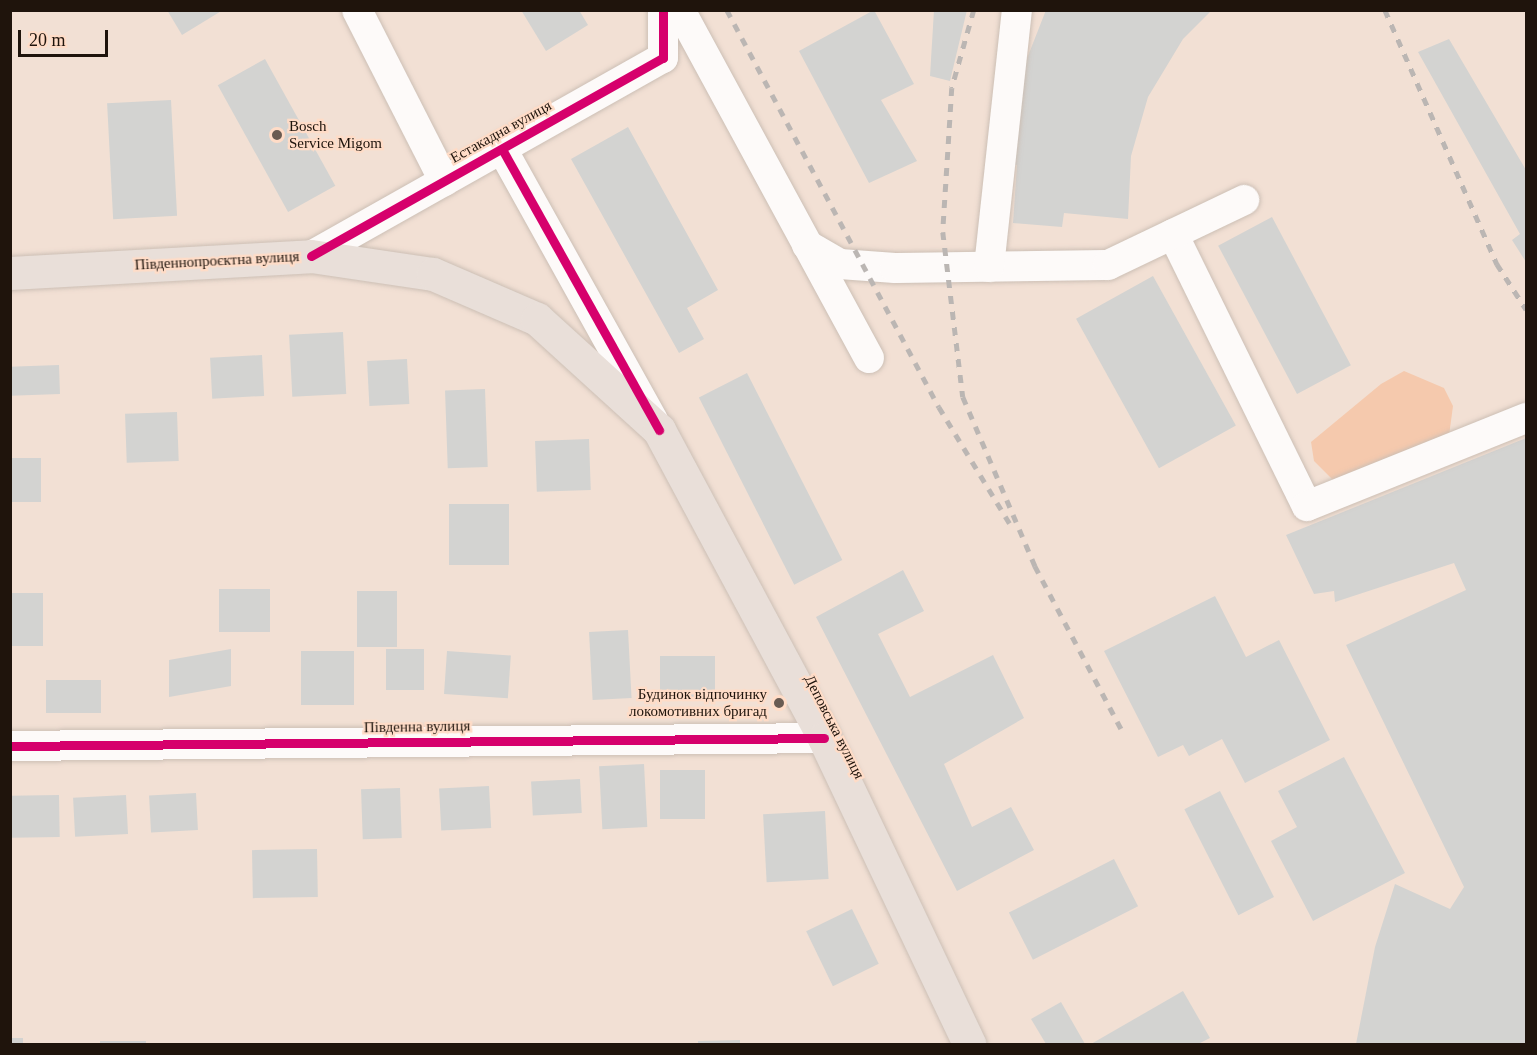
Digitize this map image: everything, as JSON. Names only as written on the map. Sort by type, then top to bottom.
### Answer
[{"type":"main road","name":"Південнопроєктна вулиця","points":[[10,273],[311,256],[433,274],[537,319],[659,430]]},
{"type":"main road","name":"Деповська вулиця","points":[[659,430],[824,738],[969,1044]]},
{"type":"street","points":[[357,10],[444,181]]},
{"type":"street","name":"Естакадна вулиця","points":[[311,256],[663,58],[663,10]]},
{"type":"street","points":[[680,10],[869,358]]},
{"type":"street","points":[[989,267],[1017,10]]},
{"type":"street","points":[[502,149],[659,430]]},
{"type":"street","points":[[807,245],[840,264],[989,267],[1108,265],[1244,200]]},
{"type":"street","points":[[1173,234],[1307,506],[1527,418]]},
{"type":"street","name":"Південна вулиця","points":[[10,746],[824,738]]},
{"type":"shaded area","points":[[1404,371],[1444,388],[1453,406],[1449,436],[1334,481],[1314,461],[1311,442],[1381,384]]},
{"type":"building","points":[[167,10],[223,10],[182,35]]},
{"type":"building","points":[[521,10],[579,10],[588,25],[546,51]]},
{"type":"building","points":[[874,10],[914,84],[881,100],[917,161],[869,183],[799,51]]},
{"type":"building","points":[[934,10],[967,10],[950,81],[930,76]]},
{"type":"building","points":[[1046,10],[1212,10],[1183,39],[1148,97],[1131,156],[1128,219],[1064,213],[1062,227],[1013,223],[1017,165],[1003,165],[1019,79]]},
{"type":"building","points":[[1449,39],[1526,170],[1526,262],[1512,240],[1520,234],[1418,52]]},
{"type":"building","name":"Bosch Service Migom","points":[[265,59],[335,186],[288,212],[218,85]]},
{"type":"building","points":[[171,100],[177,216],[113,219],[107,103]]},
{"type":"building","points":[[628,127],[718,290],[687,308],[704,339],[679,353],[571,159]]},
{"type":"building","points":[[1272,217],[1351,365],[1297,394],[1218,246]]},
{"type":"building","points":[[1153,276],[1236,426],[1159,468],[1076,319]]},
{"type":"building","points":[[343,332],[346,394],[292,397],[289,335]]},
{"type":"building","points":[[262,355],[264,396],[212,399],[210,358]]},
{"type":"building","points":[[407,359],[409,404],[369,406],[367,361]]},
{"type":"building","points":[[59,365],[60,394],[11,396],[10,367]]},
{"type":"building","points":[[747,373],[842,560],[794,585],[699,398]]},
{"type":"building","points":[[485,389],[488,467],[448,468],[445,390]]},
{"type":"building","points":[[177,412],[179,461],[127,463],[125,414]]},
{"type":"building","points":[[1526,438],[1526,1044],[1356,1044],[1375,947],[1395,884],[1450,909],[1464,887],[1346,645],[1466,590],[1454,563],[1335,602],[1334,591],[1314,594],[1286,535]]},
{"type":"building","points":[[589,439],[591,490],[537,492],[535,441]]},
{"type":"building","points":[[10,458],[41,458],[41,502],[10,502]]},
{"type":"building","points":[[449,504],[509,504],[509,565],[449,565]]},
{"type":"building","points":[[903,570],[924,611],[878,634],[910,697],[993,655],[1024,718],[944,764],[972,827],[1011,807],[1034,850],[957,891],[816,617]]},
{"type":"building","points":[[219,589],[270,589],[270,632],[219,632]]},
{"type":"building","points":[[357,591],[397,591],[397,647],[357,647]]},
{"type":"building","points":[[10,593],[43,593],[43,646],[10,646]]},
{"type":"building","points":[[1215,596],[1246,657],[1279,640],[1330,740],[1245,783],[1222,739],[1189,756],[1183,745],[1158,757],[1104,651]]},
{"type":"building","points":[[628,630],[632,698],[593,700],[589,632]]},
{"type":"building","points":[[231,649],[231,686],[169,697],[169,660]]},
{"type":"building","points":[[386,649],[424,649],[424,690],[386,690]]},
{"type":"building","points":[[301,651],[354,651],[354,705],[301,705]]},
{"type":"building","points":[[447,651],[511,655],[508,698],[444,694]]},
{"type":"building","points":[[660,656],[715,656],[715,701],[660,701]]},
{"type":"building","points":[[46,680],[101,680],[101,713],[46,713]]},
{"type":"building","points":[[1344,757],[1405,873],[1313,921],[1271,841],[1297,827],[1278,791]]},
{"type":"building","points":[[644,764],[647,827],[602,829],[599,766]]},
{"type":"building","points":[[660,770],[705,770],[705,819],[660,819]]},
{"type":"building","points":[[580,779],[582,813],[533,816],[531,782]]},
{"type":"building","points":[[489,786],[491,828],[441,831],[439,789]]},
{"type":"building","points":[[400,788],[402,838],[363,839],[361,789]]},
{"type":"building","points":[[1220,791],[1274,897],[1238,915],[1184,809]]},
{"type":"building","points":[[196,793],[198,830],[151,832],[149,795]]},
{"type":"building","points":[[59,795],[60,837],[11,838],[10,796]]},
{"type":"building","points":[[126,795],[128,834],[75,837],[73,798]]},
{"type":"building","points":[[825,811],[829,879],[767,882],[763,814]]},
{"type":"building","points":[[317,849],[318,897],[253,898],[252,850]]},
{"type":"building","points":[[1114,859],[1138,906],[1033,960],[1009,913]]},
{"type":"building","points":[[852,909],[879,964],[833,986],[806,931]]},
{"type":"building","points":[[1183,991],[1210,1038],[1198,1044],[1091,1044]]},
{"type":"building","points":[[1061,1002],[1085,1044],[1046,1044],[1031,1019]]},
{"type":"building","points":[[10,1038],[23,1038],[23,1044],[10,1044]]},
{"type":"building","points":[[740,1040],[740,1044],[698,1044],[698,1041]]},
{"type":"building","points":[[100,1041],[146,1041],[146,1044],[100,1044]]},
{"type":"railway","points":[[727,10],[939,407],[1010,524]]},
{"type":"railway","points":[[974,10],[952,88],[943,232],[963,397],[1035,566],[1123,732]]},
{"type":"railway","points":[[1385,10],[1497,264],[1526,309]]},
{"type":"cycle path","points":[[311,256],[663,58],[663,10]]},
{"type":"cycle path","points":[[502,149],[659,430]]},
{"type":"cycle path","points":[[10,746],[824,738]]},
{"type":"place","name":"Bosch Service Migom","points":[[277,135]]},
{"type":"place","name":"Будинок відпочинку локомотивних бригад","points":[[779,703]]}]
